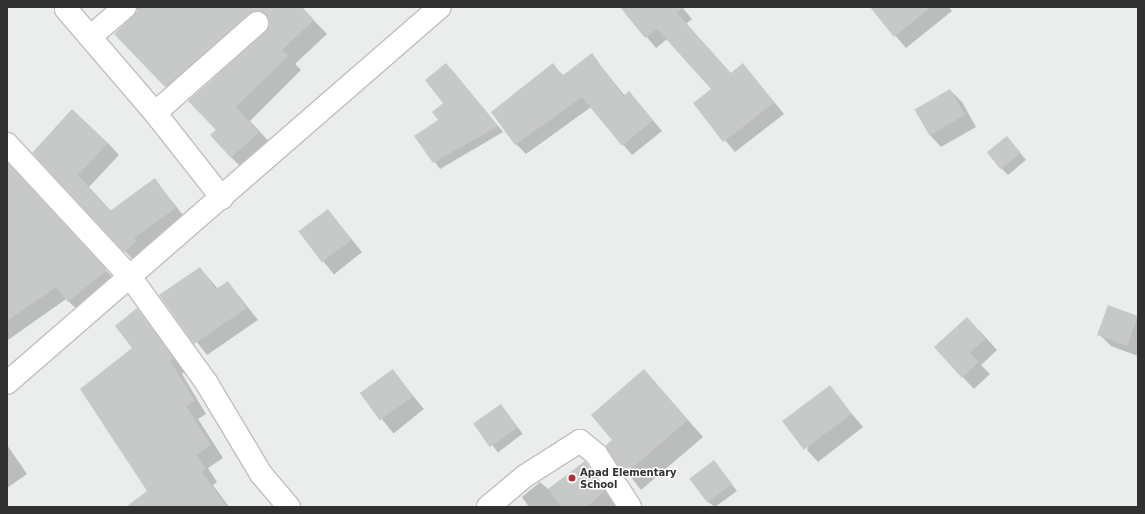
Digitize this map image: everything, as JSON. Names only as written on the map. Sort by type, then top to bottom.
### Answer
[{"type":"street","points":[[90,37],[125,7]]},
{"type":"street","points":[[7,383],[131,278],[440,7]]},
{"type":"street","points":[[66,9],[155,113],[222,198]]},
{"type":"street","points":[[155,113],[257,23]]},
{"type":"street","points":[[7,144],[131,278],[206,382],[260,474],[289,507]]},
{"type":"street","points":[[488,507],[525,476],[580,441],[596,454],[630,507]]},
{"type":"building","points":[[142,7],[302,7],[314,20],[282,50],[288,56],[236,107],[259,132],[231,158],[210,135],[216,130],[188,101],[265,32],[269,27],[267,15],[261,11],[249,14],[165,87],[114,34]]},
{"type":"building","points":[[620,7],[684,7],[677,13],[731,73],[743,63],[774,103],[723,142],[693,103],[711,89],[657,29],[645,38]]},
{"type":"building","points":[[870,7],[931,7],[894,37]]},
{"type":"building","points":[[592,53],[623,96],[629,91],[653,120],[622,146],[582,97],[515,145],[491,112],[553,63],[562,76]]},
{"type":"building","points":[[446,63],[498,126],[433,163],[414,136],[438,120],[432,112],[443,103],[425,80]]},
{"type":"building","points":[[950,89],[965,115],[929,135],[914,110]]},
{"type":"building","points":[[72,109],[108,143],[78,175],[110,211],[155,178],[176,208],[134,238],[137,241],[124,252],[32,153]]},
{"type":"building","points":[[1007,136],[1021,153],[1001,169],[987,152]]},
{"type":"building","points":[[7,162],[107,270],[68,302],[56,287],[7,321]]},
{"type":"building","points":[[328,209],[351,240],[322,262],[298,231]]},
{"type":"building","points":[[200,267],[216,289],[228,281],[247,308],[194,344],[159,295]]},
{"type":"building","points":[[1108,305],[1138,316],[1127,346],[1097,335]]},
{"type":"building","points":[[137,308],[174,358],[170,361],[195,401],[186,406],[211,445],[196,455],[206,469],[202,472],[227,507],[126,507],[147,491],[80,389],[132,348],[115,326]]},
{"type":"building","points":[[967,317],[986,338],[970,353],[979,362],[962,378],[934,347]]},
{"type":"building","points":[[393,369],[413,397],[380,421],[360,393]]},
{"type":"building","points":[[644,369],[688,420],[624,475],[605,446],[612,440],[591,415]]},
{"type":"building","points":[[830,385],[852,414],[804,450],[782,421]]},
{"type":"building","points":[[501,404],[518,428],[490,447],[473,424]]},
{"type":"building","points":[[714,460],[732,484],[707,503],[689,479]]},
{"type":"building","points":[[585,461],[605,491],[587,507],[562,507],[548,489]]},
{"type":"place","name":"Apad Elementary School","points":[[572,478]]}]
